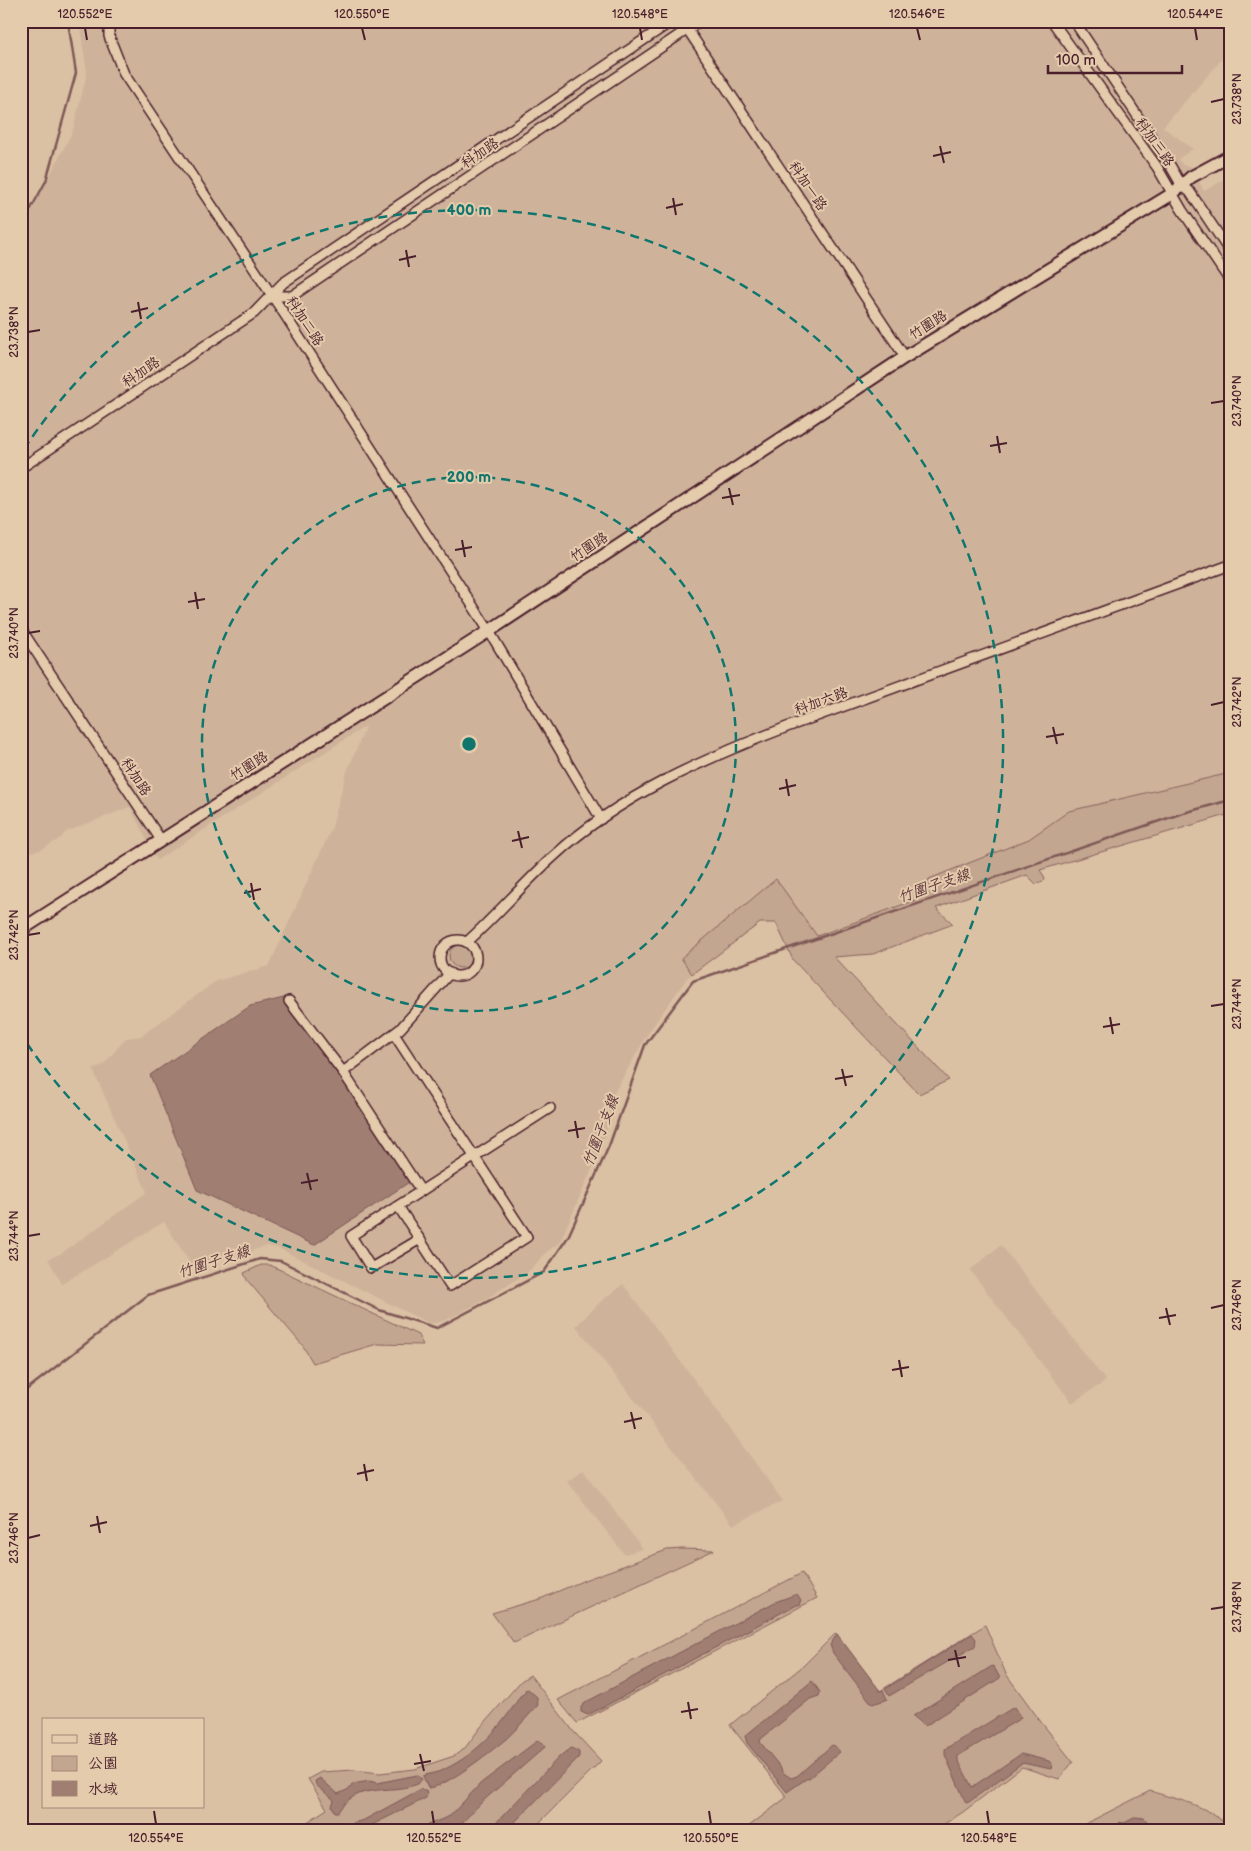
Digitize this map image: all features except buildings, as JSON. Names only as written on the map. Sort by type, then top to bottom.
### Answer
[{"type":"street","name":"科加二路","points":[[109,21],[110,36],[116,57],[124,74],[272,296],[489,631],[601,819]]},
{"type":"street","name":"科加路","points":[[21,468],[254,313],[284,283],[672,21]]},
{"type":"street","name":"科加路","points":[[272,296],[292,296],[685,25],[700,21]]},
{"type":"street","name":"科加三路","points":[[1052,21],[1157,167],[1176,190],[1190,192],[1230,252]]},
{"type":"street","name":"科加三路","points":[[1074,21],[1230,281]]},
{"type":"street","name":"科加一路","points":[[685,25],[905,357]]},
{"type":"street","name":"竹圍路","points":[[21,930],[489,631],[905,357],[1176,190],[1191,177],[1230,156]]},
{"type":"street","name":"科加六路","points":[[467,942],[554,855],[601,819],[642,793],[686,769],[736,747],[1230,565]]},
{"type":"street","name":"科加路","points":[[21,629],[161,840]]},
{"type":"street","points":[[455,940],[467,942],[474,950],[476,961],[474,966],[460,975],[450,973],[442,964],[441,958],[444,947],[455,940]]},
{"type":"street","points":[[343,1072],[400,1029],[450,973]]},
{"type":"street","points":[[289,1001],[343,1072],[420,1191]]},
{"type":"street","points":[[394,1034],[527,1237],[450,1286],[398,1206]]},
{"type":"street","points":[[420,1239],[371,1268],[351,1236],[550,1108]]},
{"type":"shaded area","points":[[79,21],[1230,21],[1230,50],[1163,127],[1193,149],[1178,159],[1183,165],[1191,166],[1204,191],[1230,176],[1230,814],[1070,859],[936,908],[953,924],[873,954],[793,960],[776,923],[760,923],[687,978],[647,1035],[613,1095],[608,1125],[600,1151],[560,1242],[547,1252],[528,1272],[483,1301],[444,1321],[430,1324],[278,1248],[267,1246],[192,1266],[164,1222],[62,1284],[48,1259],[62,1253],[147,1192],[93,1070],[103,1065],[126,1038],[141,1036],[216,981],[269,966],[332,827],[346,774],[366,726],[157,860],[130,807],[66,832],[61,838],[41,850],[21,854],[21,232],[73,130],[87,73]]},
{"type":"shaded area","points":[[1001,1245],[1106,1381],[1072,1403],[970,1270]]},
{"type":"shaded area","points":[[623,1284],[783,1501],[733,1525],[576,1326],[599,1303]]},
{"type":"shaded area","points":[[583,1469],[643,1549],[624,1554],[567,1481]]},
{"type":"green space","points":[[1230,773],[1230,814],[1040,870],[1045,880],[1036,884],[1027,875],[936,908],[953,924],[873,954],[834,957],[949,1080],[919,1094],[793,960],[776,923],[760,923],[692,974],[681,958],[776,879],[817,936],[926,896],[929,879],[1029,839],[1069,811]]},
{"type":"green space","points":[[461,944],[469,948],[473,956],[469,964],[461,968],[453,964],[449,956],[453,948]]},
{"type":"green space","points":[[261,1265],[270,1265],[418,1335],[423,1345],[377,1344],[313,1363],[303,1346],[247,1280],[244,1273]]},
{"type":"green space","points":[[667,1550],[714,1550],[514,1643],[492,1613],[540,1599],[587,1579]]},
{"type":"green space","points":[[802,1573],[817,1598],[577,1723],[558,1700]]},
{"type":"green space","points":[[985,1625],[1006,1674],[1073,1762],[1059,1779],[1022,1767],[963,1812],[935,1830],[744,1830],[787,1797],[730,1725],[803,1666],[836,1633],[880,1691]]},
{"type":"green space","points":[[530,1675],[574,1732],[601,1761],[532,1830],[295,1830],[327,1809],[308,1779],[321,1772],[354,1770],[380,1773],[415,1769],[454,1756],[465,1748],[521,1681]]},
{"type":"green space","points":[[1150,1791],[1204,1809],[1230,1830],[1073,1830]]},
{"type":"water","points":[[288,997],[411,1181],[314,1245],[197,1190],[150,1075],[250,1006]]},
{"type":"water","points":[[797,1594],[801,1600],[799,1605],[588,1715],[581,1712],[581,1707],[586,1702],[775,1602]]},
{"type":"water","points":[[837,1634],[880,1691],[883,1690],[886,1700],[872,1704],[833,1653],[830,1645]]},
{"type":"water","points":[[972,1634],[976,1639],[975,1646],[889,1696],[885,1689]]},
{"type":"water","points":[[992,1666],[1000,1678],[925,1726],[913,1716]]},
{"type":"water","points":[[812,1681],[820,1692],[819,1696],[810,1699],[761,1739],[760,1742],[781,1768],[782,1772],[791,1778],[797,1776],[832,1745],[840,1752],[809,1778],[787,1792],[747,1743],[745,1736]]},
{"type":"water","points":[[528,1689],[537,1697],[538,1705],[510,1735],[479,1760],[455,1776],[435,1787],[428,1788],[423,1776],[457,1763],[478,1747],[497,1728],[520,1696]]},
{"type":"water","points":[[1014,1707],[1021,1718],[958,1756],[958,1760],[972,1787],[1021,1754],[1049,1761],[1052,1765],[1051,1769],[1022,1763],[966,1803],[945,1755],[945,1749]]},
{"type":"water","points":[[537,1741],[543,1743],[545,1747],[483,1801],[455,1830],[415,1830],[450,1816],[481,1783]]},
{"type":"water","points":[[571,1748],[579,1752],[579,1757],[507,1830],[489,1830],[560,1756]]},
{"type":"water","points":[[417,1775],[422,1779],[418,1784],[396,1789],[364,1792],[346,1802],[338,1812],[335,1812],[332,1806],[334,1800],[316,1785],[315,1781],[320,1778],[338,1794],[351,1788],[352,1784],[370,1781],[377,1783]]},
{"type":"water","points":[[421,1789],[427,1792],[426,1798],[362,1830],[352,1830],[353,1823],[364,1820]]},
{"type":"water","points":[[1136,1817],[1144,1818],[1155,1830],[1147,1830],[1138,1826],[1129,1830],[1119,1829],[1117,1825],[1120,1822],[1124,1823]]},
{"type":"waterway","points":[[21,227],[46,181],[76,73],[68,21]]},
{"type":"waterway","name":"竹圍子支線","points":[[21,1394],[148,1295],[260,1259],[281,1261],[379,1310],[437,1328],[544,1272],[568,1237],[609,1146],[645,1045],[693,981],[1180,814],[1230,800]]}]
